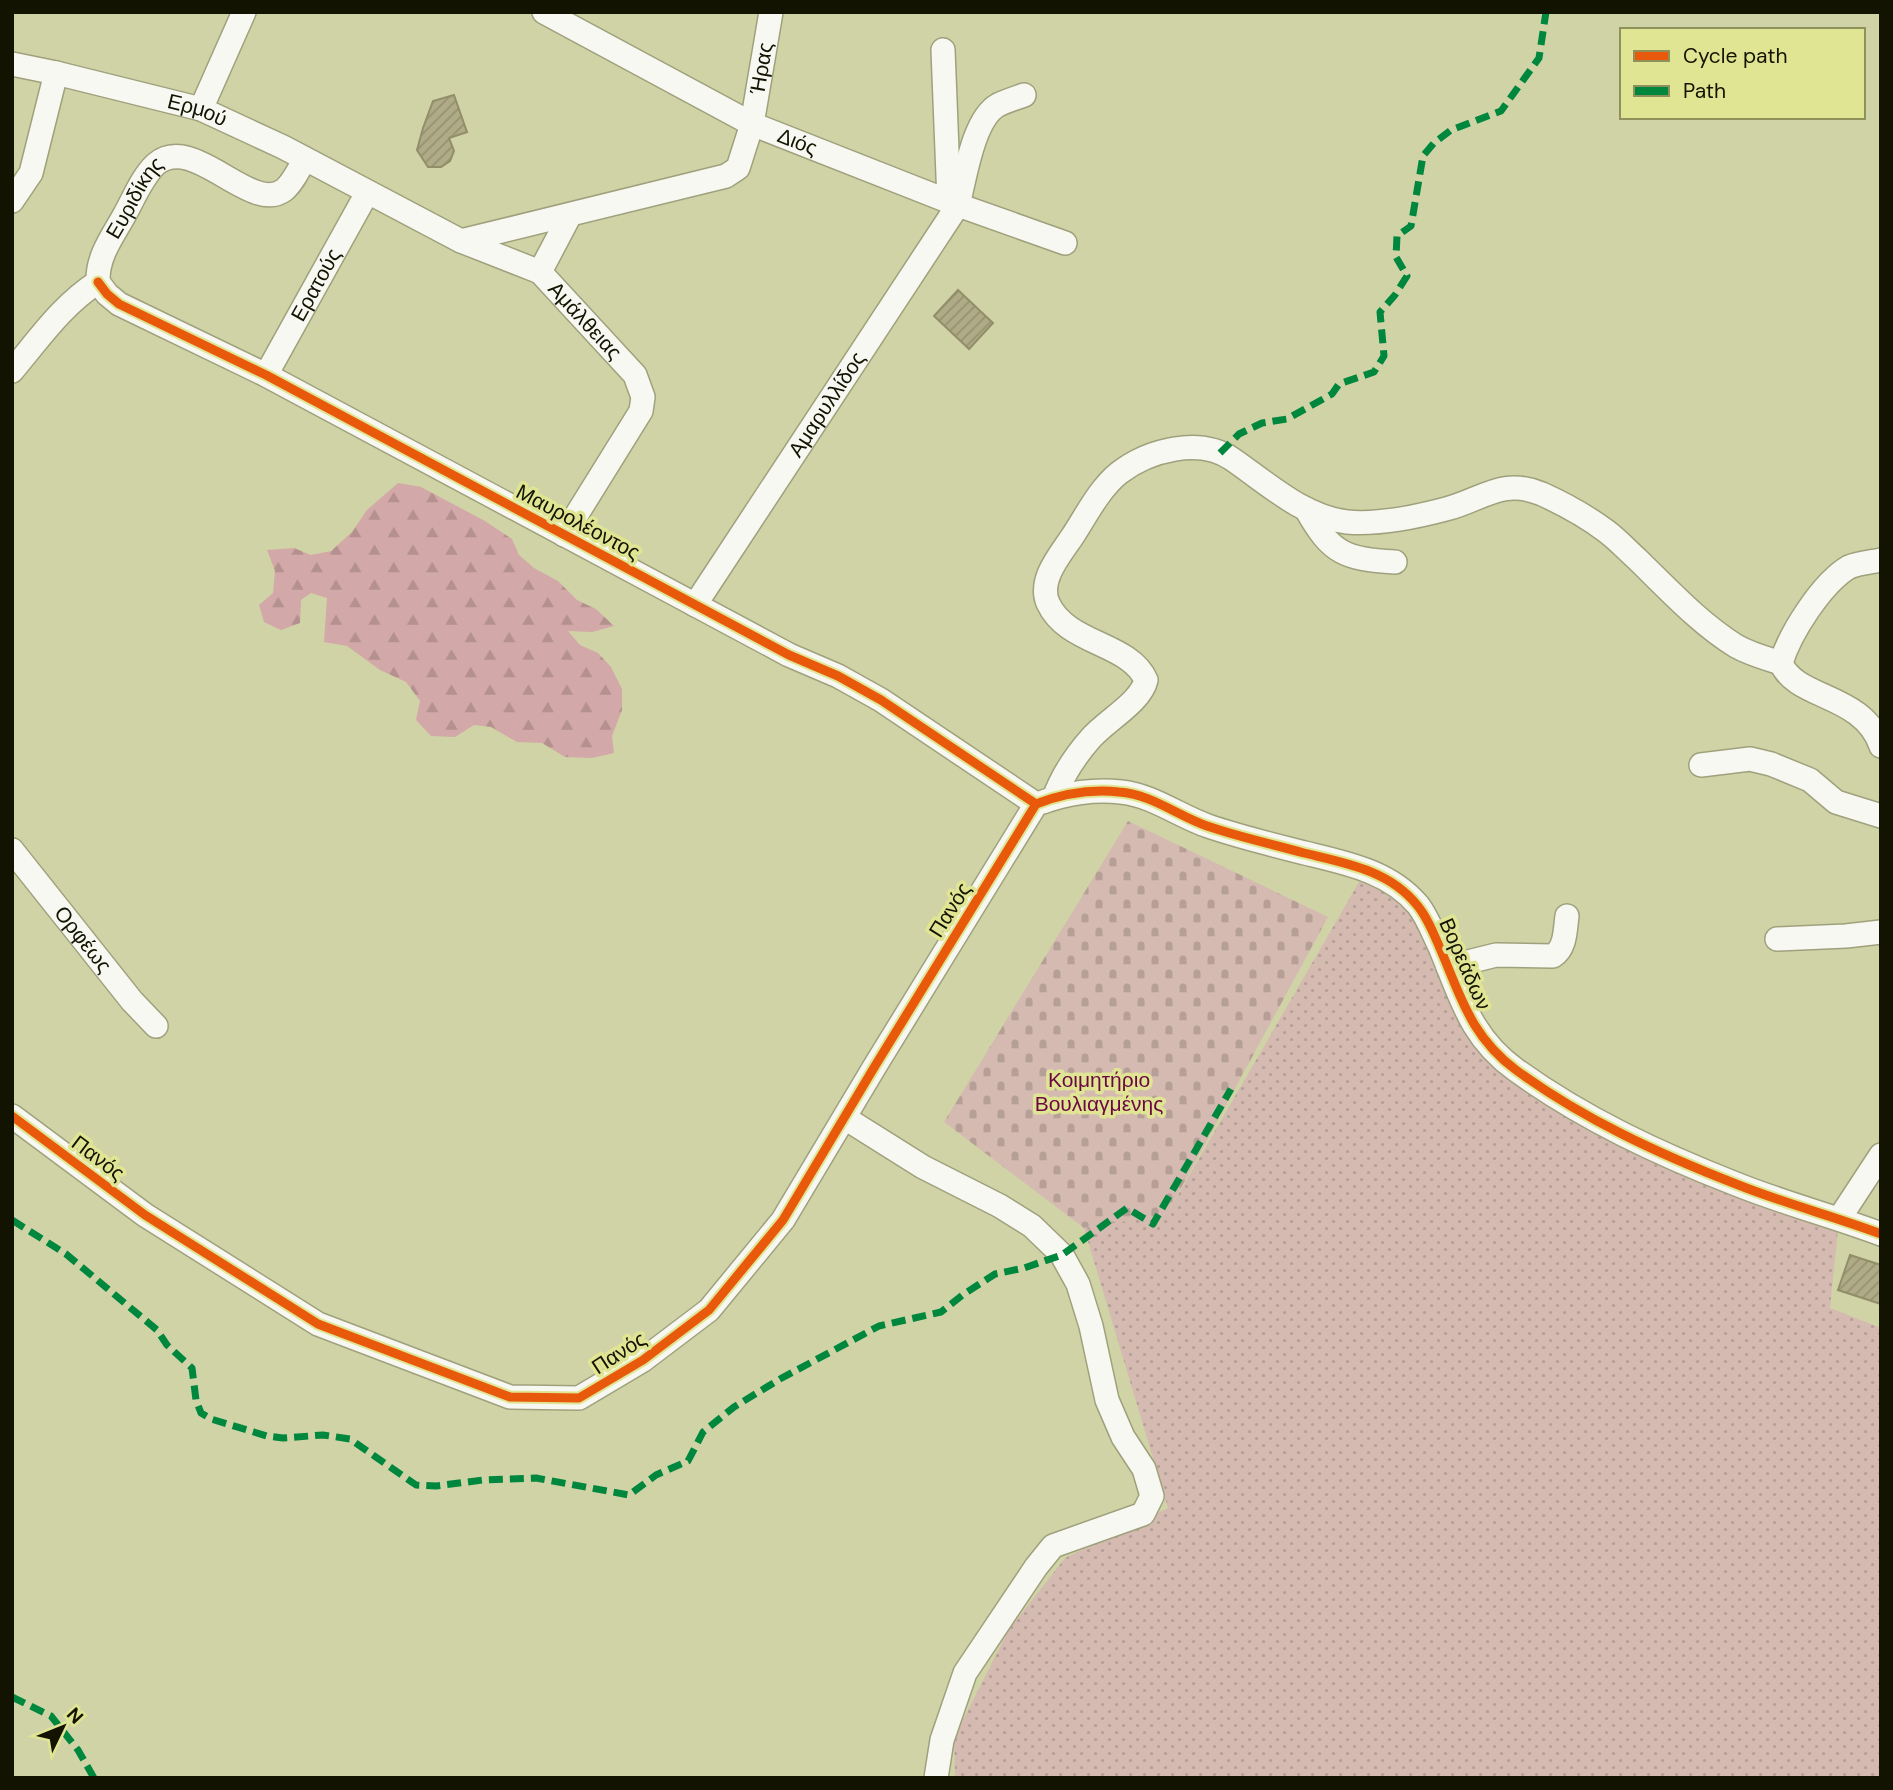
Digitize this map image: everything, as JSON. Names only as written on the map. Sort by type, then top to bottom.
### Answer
[{"type":"street","points":[[201,109],[244,12]]},
{"type":"street","name":"Διός","points":[[544,12],[752,124],[1065,243]]},
{"type":"street","name":"Ήρας","points":[[461,241],[726,176],[738,168],[752,124],[771,12]]},
{"type":"street","points":[[943,50],[954,203]]},
{"type":"street","name":"Ερμού","points":[[12,64],[56,72],[201,109],[305,159],[367,194]]},
{"type":"street","points":[[12,201],[31,173],[56,72]]},
{"type":"street","name":"Αμαρυλλίδος","points":[[695,605],[954,203],[977,132],[996,106],[1024,95]]},
{"type":"street","name":"Ευριδίκης","points":[[99,282],[97,269],[103,252],[146,176],[158,163],[172,156],[188,158],[260,194],[274,194],[283,191],[305,159]]},
{"type":"street","name":"Αμάλθειας","points":[[367,194],[461,241],[540,272],[635,375],[643,397],[640,411],[564,535]]},
{"type":"street","name":"Ερατούς","points":[[266,375],[367,194]]},
{"type":"street","points":[[540,272],[570,215]]},
{"type":"street","points":[[12,371],[80,293],[99,282]]},
{"type":"street","name":"Μαυρολέοντος","points":[[99,282],[107,294],[119,303],[266,375],[789,655],[881,699],[1045,801]]},
{"type":"street","name":"Πανός","points":[[12,1116],[145,1215],[318,1324],[510,1397],[579,1398],[643,1360],[709,1310],[783,1220],[875,1066],[1045,801],[1093,736],[1140,694],[1146,680],[1134,663],[1081,636],[1061,621],[1048,603],[1046,588],[1051,569],[1104,490],[1119,473],[1150,456],[1177,448],[1208,448],[1229,457],[1306,509]]},
{"type":"street","points":[[1306,509],[1346,522],[1384,521],[1449,509],[1482,494],[1519,486],[1571,509],[1607,532],[1684,605],[1735,645],[1751,654],[1785,652]]},
{"type":"street","points":[[1306,509],[1324,537],[1339,551],[1356,558],[1395,562]]},
{"type":"street","points":[[1881,559],[1851,566],[1828,582],[1809,607],[1785,652],[1786,673],[1853,709],[1873,729],[1881,746]]},
{"type":"street","points":[[1701,765],[1744,759],[1764,762],[1810,779],[1840,804],[1881,816]]},
{"type":"street","name":"Βορεάδων","points":[[1045,801],[1098,791],[1139,795],[1209,827],[1369,870],[1392,882],[1419,906],[1429,923],[1468,1015],[1480,1035],[1506,1062],[1539,1086],[1629,1138],[1738,1185],[1881,1234]]},
{"type":"street","name":"Ορφέως","points":[[12,850],[132,1001],[156,1026]]},
{"type":"street","points":[[1448,967],[1496,955],[1553,956],[1560,951],[1567,916]]},
{"type":"street","points":[[1777,939],[1881,932]]},
{"type":"street","points":[[845,1118],[923,1167],[1000,1206],[1032,1226],[1062,1255],[1077,1284],[1091,1326],[1107,1400],[1123,1437],[1144,1469],[1152,1496],[1143,1514],[1053,1546],[1036,1567],[965,1673],[942,1740],[936,1778]]},
{"type":"street","points":[[1839,1219],[1881,1155]]},
{"type":"green space","points":[[398,483],[421,487],[485,521],[512,539],[519,555],[534,568],[558,581],[577,600],[596,609],[614,626],[592,632],[568,631],[580,645],[598,653],[611,667],[622,689],[622,710],[612,736],[614,753],[592,758],[565,757],[542,743],[517,742],[491,727],[474,725],[455,737],[431,736],[416,720],[420,701],[406,682],[380,670],[347,646],[324,642],[327,598],[311,593],[301,600],[300,623],[281,630],[264,622],[259,605],[273,593],[275,571],[267,550],[294,548],[311,555],[331,551],[352,532],[367,510]]},
{"type":"green space","name":"Κοιμητήριο Βουλιαγμένης","points":[[1128,821],[1328,917],[1167,1214],[1084,1228],[944,1122]]},
{"type":"green space","points":[[1363,875],[1415,910],[1518,1080],[1839,1219],[1830,1308],[1881,1328],[1881,1778],[955,1778],[954,1738],[1008,1631],[1065,1558],[1168,1508],[1084,1228],[1167,1214]]},
{"type":"building","points":[[454,95],[467,132],[449,138],[454,151],[450,161],[441,167],[428,167],[417,150],[423,128],[433,101]]},
{"type":"building","points":[[958,290],[993,323],[969,349],[934,316]]},
{"type":"building","points":[[1850,1255],[1881,1265],[1881,1304],[1838,1290]]},
{"type":"marked path","points":[[1220,453],[1239,434],[1262,423],[1287,419],[1332,394],[1339,384],[1374,372],[1384,356],[1380,312],[1407,276],[1396,257],[1397,236],[1411,226],[1423,156],[1451,130],[1501,111],[1539,58],[1546,12]]},
{"type":"marked path","points":[[12,1220],[66,1254],[157,1330],[167,1345],[192,1368],[196,1400],[201,1413],[211,1419],[267,1436],[283,1438],[323,1435],[350,1439],[416,1485],[436,1486],[483,1480],[536,1478],[629,1495],[656,1475],[688,1461],[703,1432],[734,1407],[879,1326],[941,1312],[995,1274],[1024,1268],[1062,1255],[1127,1208],[1153,1224],[1231,1089]]},
{"type":"marked path","points":[[12,1697],[51,1716],[78,1750],[94,1778]]},
{"type":"cycle path","points":[[98,282],[119,304],[266,375],[789,655],[838,676],[881,700],[1036,804]]},
{"type":"cycle path","points":[[1036,804],[1056,797],[1087,792],[1131,794],[1207,826],[1350,865],[1380,876],[1406,893],[1421,910],[1477,1029],[1500,1057],[1516,1070],[1595,1120],[1679,1160],[1754,1191],[1881,1234]]},
{"type":"cycle path","points":[[12,1116],[145,1215],[318,1324],[510,1397],[579,1398],[643,1360],[709,1310],[783,1220],[1036,804]]}]
